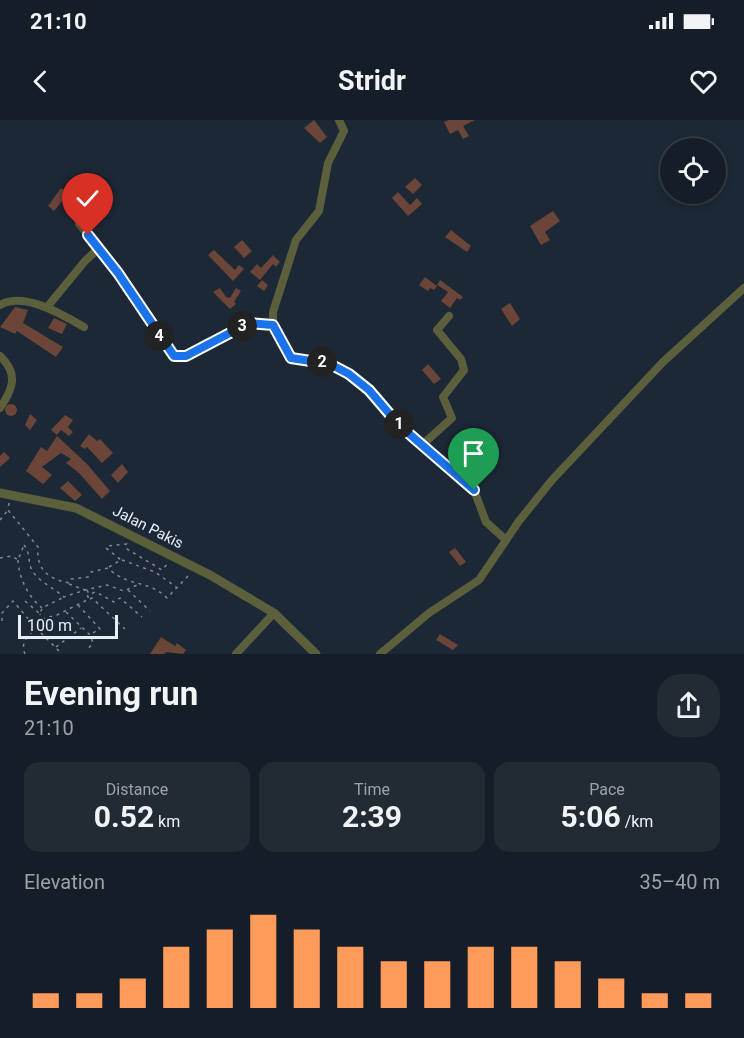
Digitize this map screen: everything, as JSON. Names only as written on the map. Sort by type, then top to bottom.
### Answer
[{"type":"street","points":[[339,120],[344,131],[328,163],[322,202],[315,219],[296,240],[273,312],[273,325],[291,358],[330,364],[349,374],[369,390],[399,425],[474,490],[486,522],[506,540]]},
{"type":"street","points":[[79,224],[175,357],[186,356],[249,323],[273,325]]},
{"type":"street","points":[[48,306],[85,261],[99,249]]},
{"type":"street","points":[[380,654],[429,613],[456,598],[479,580],[544,488],[628,396],[744,288]]},
{"type":"street","points":[[0,305],[12,301],[48,306],[84,327]]},
{"type":"street","points":[[422,445],[452,418],[443,397],[464,370],[461,359],[437,330],[449,316]]},
{"type":"street","points":[[0,356],[12,370],[13,384],[0,408]]},
{"type":"street","name":"Jalan Pakis","points":[[4,494],[76,508],[243,592],[274,613],[316,654]]},
{"type":"street","points":[[236,654],[274,613]]},
{"type":"path","points":[[4,494],[8,510],[38,547],[37,559],[44,573],[54,580],[69,583],[90,594],[96,592],[114,602],[120,598],[142,617]]},
{"type":"path","points":[[0,520],[8,510]]},
{"type":"path","points":[[172,556],[162,570],[127,549],[127,544],[107,546],[106,549],[121,560],[155,572],[177,587]]},
{"type":"path","points":[[42,608],[33,601],[25,586],[18,560],[24,545],[29,550],[32,570],[64,597]]},
{"type":"path","points":[[0,558],[12,556],[18,560]]},
{"type":"path","points":[[69,583],[71,579],[87,577],[91,572],[108,568],[121,560]]},
{"type":"path","points":[[108,568],[137,585],[155,587],[167,598],[196,568]]},
{"type":"path","points":[[40,614],[42,608],[64,597],[86,590],[107,585],[124,591],[137,585]]},
{"type":"path","points":[[86,590],[89,599]]},
{"type":"path","points":[[127,590],[150,611]]},
{"type":"path","points":[[25,654],[23,649],[25,639],[42,619],[66,611],[92,598],[124,629]]},
{"type":"path","points":[[2,621],[2,613],[13,601],[62,654]]},
{"type":"path","points":[[25,601],[40,614],[42,619]]},
{"type":"path","points":[[78,605],[100,629],[90,635]]},
{"type":"path","points":[[66,611],[90,635],[93,643],[87,650]]},
{"type":"path","points":[[55,647],[81,628]]},
{"type":"building","points":[[314,120],[327,137],[320,143],[304,128]]},
{"type":"building","points":[[475,120],[463,126],[469,136],[463,139],[458,130],[450,134],[444,122]]},
{"type":"building","points":[[415,178],[422,185],[413,194],[405,187]]},
{"type":"building","points":[[61,188],[76,197],[71,205],[63,200],[54,211],[48,206]]},
{"type":"building","points":[[398,192],[410,205],[417,198],[422,204],[408,216],[392,198]]},
{"type":"building","points":[[553,211],[560,221],[545,232],[550,240],[541,245],[530,226]]},
{"type":"building","points":[[451,230],[471,246],[467,252],[445,237]]},
{"type":"building","points":[[242,240],[252,251],[244,258],[234,247]]},
{"type":"building","points":[[214,250],[235,270],[239,265],[244,269],[233,281],[208,255]]},
{"type":"building","points":[[273,255],[280,262],[276,267],[273,264],[260,280],[250,272],[257,264],[261,268]]},
{"type":"building","points":[[425,277],[437,286],[434,290],[430,288],[428,291],[419,285]]},
{"type":"building","points":[[262,280],[268,285],[264,291],[257,286]]},
{"type":"building","points":[[440,280],[463,297],[460,300],[457,298],[450,308],[441,301],[448,292],[437,285]]},
{"type":"building","points":[[220,288],[226,297],[230,298],[236,288],[241,291],[234,302],[236,304],[230,309],[213,292]]},
{"type":"building","points":[[510,303],[520,319],[512,326],[501,309]]},
{"type":"building","points":[[15,307],[28,310],[23,323],[63,347],[56,357],[17,331],[15,334],[0,327]]},
{"type":"building","points":[[54,318],[67,324],[62,334],[48,328]]},
{"type":"building","points":[[428,364],[441,379],[434,384],[422,370]]},
{"type":"building","points":[[13,404],[17,410],[13,416],[9,416],[5,408]]},
{"type":"building","points":[[30,414],[37,420],[30,430],[25,425]]},
{"type":"building","points":[[65,415],[73,420],[68,427],[73,432],[69,436],[61,430],[57,435],[51,430]]},
{"type":"building","points":[[89,434],[97,441],[100,439],[113,453],[102,463],[87,447],[85,449],[80,446]]},
{"type":"building","points":[[57,436],[87,464],[110,491],[102,499],[79,473],[66,463],[71,459],[61,453],[42,467],[52,475],[43,484],[26,471],[41,447],[47,451]]},
{"type":"building","points":[[4,452],[10,458],[0,467],[0,456]]},
{"type":"building","points":[[122,464],[128,472],[118,483],[111,475]]},
{"type":"building","points":[[68,481],[82,495],[75,501],[60,488]]},
{"type":"building","points":[[455,548],[466,562],[460,566],[449,552]]},
{"type":"building","points":[[440,634],[458,645],[453,650],[436,640]]},
{"type":"building","points":[[161,637],[175,646],[177,643],[186,650],[183,654],[166,652],[150,654]]},
{"type":"route","points":[[88,235],[118,273],[174,356],[186,356],[249,323],[273,325],[280,342],[291,358],[300,361],[323,362],[336,366],[349,374],[369,390],[399,425],[474,490]]}]
